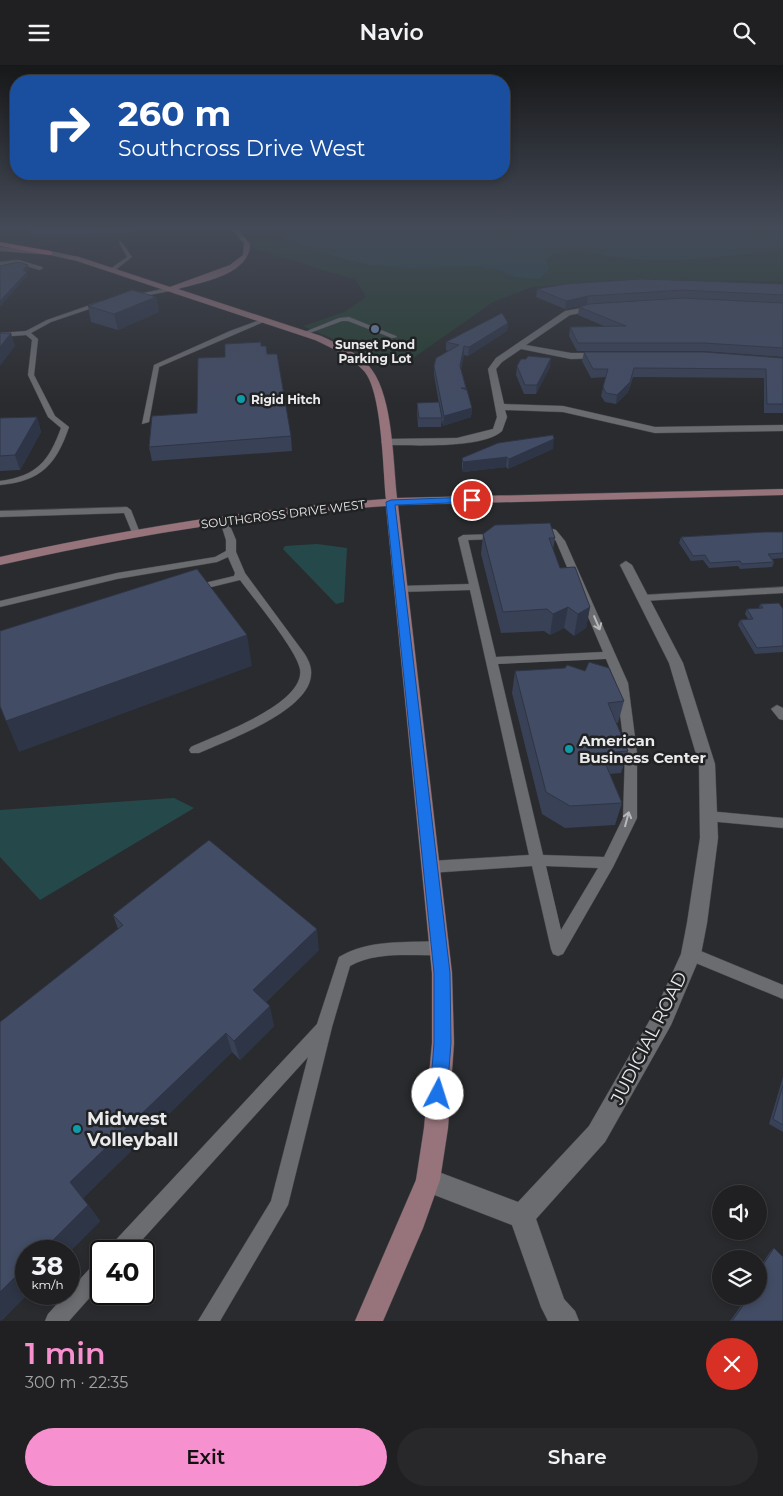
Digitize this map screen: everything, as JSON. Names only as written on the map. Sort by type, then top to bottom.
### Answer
[{"type":"street","points":[[161,287],[305,333],[340,348],[368,370],[380,392],[442,973],[443,1043],[436,1128],[428,1180],[410,1228],[369,1321]]},
{"type":"street","points":[[168,289],[175,287]]},
{"type":"street","points":[[386,442],[465,440],[486,437],[497,431],[502,417],[492,369],[499,360],[568,313],[587,308],[612,305]]},
{"type":"street","points":[[518,346],[571,356],[608,356]]},
{"type":"street","points":[[501,407],[563,409],[656,430],[783,428]]},
{"type":"street","name":"SOUTHCROSS DRIVE WEST","points":[[0,561],[136,533],[276,513],[391,502],[783,492]]},
{"type":"street","name":"JUDICIAL ROAD","points":[[522,1216],[598,1134],[663,1018],[691,954],[709,838],[707,764],[676,663],[626,565]]},
{"type":"street","points":[[428,1180],[522,1216],[554,1307],[565,1321]]},
{"type":"lane","points":[[124,298],[168,289]]},
{"type":"lane","points":[[0,335],[28,333],[49,321],[105,303]]},
{"type":"lane","points":[[305,333],[341,319],[348,319],[394,337]]},
{"type":"lane","points":[[146,422],[156,366],[232,332],[265,320]]},
{"type":"lane","points":[[0,483],[28,478],[45,468],[58,449],[66,427],[52,417],[31,375],[35,339],[28,333]]},
{"type":"lane","points":[[0,514],[127,510],[136,533]]},
{"type":"lane","points":[[195,751],[274,712],[296,695],[304,681],[306,670],[300,655],[240,573],[231,552],[231,541],[224,521]]},
{"type":"lane","points":[[508,535],[463,538],[558,949],[608,863],[630,818],[631,753],[622,683],[580,584],[553,532],[526,534]]},
{"type":"lane","points":[[0,604],[117,576],[217,559],[231,552]]},
{"type":"lane","points":[[188,589],[232,581],[238,578],[240,573]]},
{"type":"lane","points":[[400,589],[474,587]]},
{"type":"lane","points":[[643,598],[783,590]]},
{"type":"lane","points":[[491,661],[611,655]]},
{"type":"lane","points":[[708,816],[783,823]]},
{"type":"lane","points":[[430,867],[536,860],[608,863]]},
{"type":"lane","points":[[208,1321],[279,1205],[324,1027],[344,963],[353,955],[369,951],[438,948]]},
{"type":"lane","points":[[691,954],[783,992]]},
{"type":"lane","points":[[129,1240],[324,1027]]},
{"type":"lane","points":[[55,1321],[90,1283]]},
{"type":"green space","points":[[360,287],[537,287],[493,302],[406,363],[378,367],[331,338],[303,326],[344,312],[366,297]]},
{"type":"water","points":[[317,544],[347,548],[344,602],[336,604],[283,549],[285,546]]},
{"type":"water","points":[[174,798],[194,808],[40,900],[0,857],[0,810]]},
{"type":"building","points":[[0,287],[13,287],[0,301]]},
{"type":"building","points":[[551,287],[783,287],[783,295],[683,290],[588,296],[566,301],[537,289]]},
{"type":"building","points":[[132,290],[156,297],[114,314],[88,306]]},
{"type":"building","points":[[683,298],[783,303],[783,348],[704,343],[578,343],[570,327],[626,326],[579,307],[589,304]]},
{"type":"building","points":[[502,313],[508,323],[469,347],[464,346],[460,366],[466,388],[461,388],[467,390],[472,408],[444,416],[434,366],[436,358],[459,345],[446,342]]},
{"type":"building","points":[[0,333],[11,333],[0,347]]},
{"type":"building","name":"Rigid Hitch","points":[[261,342],[261,346],[266,346],[267,354],[277,354],[291,436],[149,447],[152,416],[197,413],[198,358],[225,357],[225,344]]},
{"type":"building","points":[[584,352],[704,352],[783,358],[783,404],[767,404],[766,369],[634,368],[630,382],[617,395],[606,393],[603,387],[608,369],[593,369]]},
{"type":"building","points":[[528,356],[551,358],[537,385],[525,385],[517,366],[521,359],[526,359]]},
{"type":"building","points":[[439,402],[442,418],[419,418],[417,403]]},
{"type":"building","points":[[37,417],[15,455],[0,456],[0,418]]},
{"type":"building","points":[[553,435],[554,439],[509,459],[507,457],[463,462],[462,458],[498,443]]},
{"type":"building","points":[[550,523],[555,538],[549,538],[560,568],[575,567],[590,607],[578,614],[568,607],[553,614],[547,609],[503,612],[483,534],[495,525]]},
{"type":"building","points":[[783,532],[783,553],[768,554],[774,562],[742,564],[740,561],[710,563],[705,555],[693,556],[681,537]]},
{"type":"building","points":[[197,569],[247,635],[6,721],[0,706],[0,631]]},
{"type":"building","points":[[779,603],[783,609],[783,646],[757,648],[740,620],[753,619],[747,609],[763,608],[760,604]]},
{"type":"building","name":"American Business Center","points":[[589,662],[609,668],[624,701],[608,703],[628,751],[601,753],[622,803],[570,806],[546,792],[515,671],[565,668],[567,665],[585,671]]},
{"type":"building","name":"Midwest Volleyball","points":[[209,840],[317,929],[253,990],[270,1006],[234,1041],[226,1033],[70,1182],[88,1205],[53,1240],[15,1240],[15,1277],[0,1292],[0,1022],[123,925],[113,915]]},
{"type":"building","points":[[783,1085],[783,1125],[773,1119]]},
{"type":"building","points":[[774,1248],[783,1257],[783,1321],[732,1321],[744,1305],[767,1305],[767,1259]]},
{"type":"place","name":"Sunset Pond Parking Lot","points":[[375,329]]},
{"type":"place","name":"Rigid Hitch","points":[[241,399]]},
{"type":"place","name":"American Business Center","points":[[569,749]]},
{"type":"place","name":"Midwest Volleyball","points":[[77,1129]]},
{"type":"route","points":[[438,1094],[443,1043],[442,973],[391,502],[472,500]]}]
